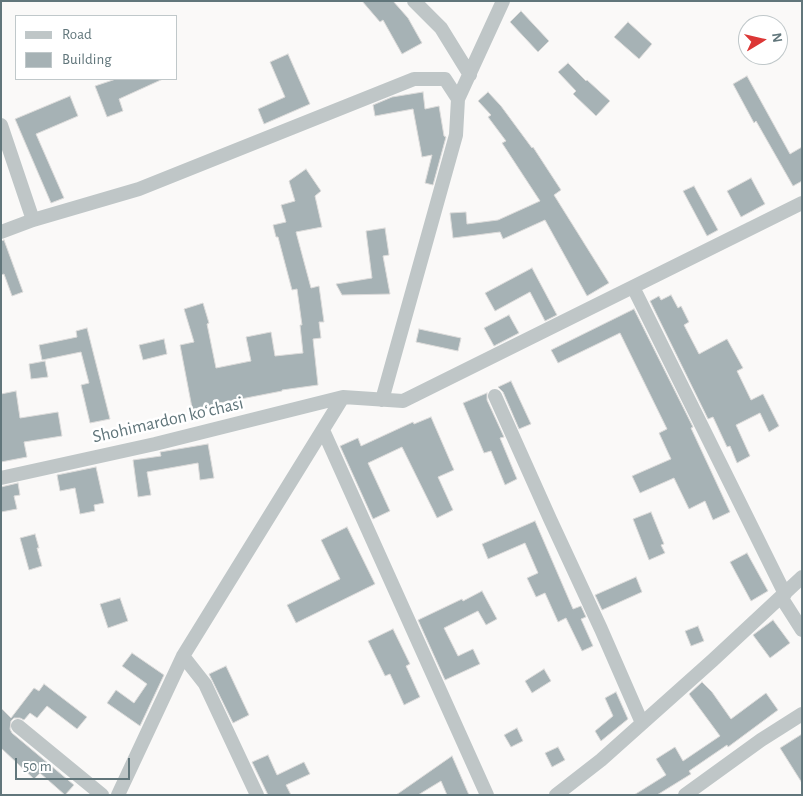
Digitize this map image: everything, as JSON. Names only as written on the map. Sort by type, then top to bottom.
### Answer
[{"type":"street","points":[[414,1],[441,28],[470,75]]},
{"type":"street","points":[[382,400],[456,135],[458,99],[503,1]]},
{"type":"street","points":[[1,232],[33,220],[139,190],[414,79],[445,79],[458,99]]},
{"type":"street","points":[[1,125],[33,220]]},
{"type":"street","name":"Shohimardon koʻchasi","points":[[1,478],[155,444],[343,397],[403,401],[802,203]]},
{"type":"street","points":[[633,287],[783,596],[802,630]]},
{"type":"street","points":[[495,396],[642,723]]},
{"type":"street","points":[[118,795],[183,656],[343,397]]},
{"type":"street","points":[[322,430],[486,795]]},
{"type":"street","points":[[556,795],[601,760],[802,577]]},
{"type":"street","points":[[183,656],[205,684],[257,795]]},
{"type":"street","points":[[685,795],[761,740],[802,714]]},
{"type":"street","points":[[18,726],[102,795]]},
{"type":"building","points":[[362,1],[393,1],[408,18],[422,43],[402,54],[383,20],[380,22]]},
{"type":"building","points":[[521,11],[549,41],[538,52],[510,22]]},
{"type":"building","points":[[628,22],[652,44],[639,59],[614,37]]},
{"type":"building","points":[[288,54],[310,104],[264,124],[258,109],[285,97],[270,62]]},
{"type":"building","points":[[568,63],[610,101],[596,116],[573,94],[576,91],[558,72]]},
{"type":"building","points":[[747,76],[790,154],[802,147],[802,181],[793,186],[756,121],[754,123],[733,84]]},
{"type":"building","points":[[113,80],[161,80],[119,99],[123,111],[107,117],[95,86]]},
{"type":"building","points":[[423,92],[425,109],[439,106],[444,136],[446,137],[433,185],[425,183],[432,155],[422,157],[413,109],[375,116],[373,105],[392,97]]},
{"type":"building","points":[[488,92],[533,147],[561,190],[554,195],[609,283],[587,296],[545,220],[503,239],[500,232],[453,238],[450,213],[466,212],[467,224],[498,220],[540,201],[502,143],[506,141],[488,117],[491,115],[478,101]]},
{"type":"building","points":[[70,96],[78,116],[36,134],[64,198],[51,203],[15,119]]},
{"type":"building","points":[[306,169],[321,191],[315,196],[322,227],[296,232],[311,288],[319,286],[324,322],[319,322],[321,338],[313,339],[318,385],[282,390],[210,405],[211,410],[193,413],[180,345],[194,342],[184,309],[203,303],[209,323],[207,324],[216,368],[251,361],[246,337],[271,332],[275,356],[303,353],[300,325],[302,325],[297,289],[292,290],[273,225],[286,222],[281,205],[295,201],[289,181]]},
{"type":"building","points":[[751,178],[765,204],[741,217],[727,191]]},
{"type":"building","points":[[694,186],[718,230],[707,236],[683,191]]},
{"type":"building","points":[[385,228],[389,255],[383,256],[390,294],[342,295],[336,284],[372,278],[366,231]]},
{"type":"building","points":[[4,240],[23,292],[12,296],[4,274],[1,275],[1,241]]},
{"type":"building","points":[[532,268],[557,315],[545,321],[530,292],[495,311],[485,293]]},
{"type":"building","points":[[671,295],[678,308],[681,306],[689,322],[684,325],[699,354],[727,339],[743,368],[737,371],[751,400],[763,394],[779,426],[769,432],[760,413],[736,425],[750,456],[737,463],[730,446],[727,447],[713,417],[708,419],[650,301],[659,296],[661,300]]},
{"type":"building","points":[[634,309],[693,427],[691,428],[730,512],[713,520],[705,501],[689,509],[674,478],[640,493],[632,476],[671,459],[659,433],[667,429],[620,333],[558,363],[551,350]]},
{"type":"building","points":[[509,315],[519,333],[494,346],[484,328]]},
{"type":"building","points":[[87,328],[110,419],[90,423],[81,385],[89,383],[81,352],[42,360],[39,345],[77,337],[76,331]]},
{"type":"building","points":[[419,329],[461,338],[458,351],[416,342]]},
{"type":"building","points":[[164,339],[167,354],[143,360],[139,345]]},
{"type":"building","points":[[45,361],[48,377],[31,379],[29,364]]},
{"type":"building","points":[[511,381],[531,424],[519,429],[503,392],[498,387]]},
{"type":"building","points":[[16,391],[20,418],[58,412],[62,436],[24,442],[27,457],[1,462],[1,394]]},
{"type":"building","points":[[487,393],[487,400],[504,437],[500,438],[517,479],[505,485],[491,451],[484,453],[463,403]]},
{"type":"building","points":[[431,417],[454,470],[438,477],[453,510],[437,518],[402,447],[368,463],[390,511],[373,519],[340,446],[358,438],[361,446],[413,422],[414,424]]},
{"type":"building","points":[[208,444],[214,478],[200,480],[198,463],[147,472],[151,495],[138,497],[133,460],[161,456],[160,452]]},
{"type":"building","points":[[96,467],[104,503],[94,505],[95,511],[80,514],[75,488],[60,491],[57,475]]},
{"type":"building","points":[[18,483],[20,495],[14,496],[17,509],[1,512],[1,487]]},
{"type":"building","points":[[651,512],[664,544],[661,545],[665,553],[649,560],[633,519]]},
{"type":"building","points":[[535,521],[573,609],[581,606],[586,617],[581,619],[593,646],[582,651],[566,618],[558,622],[545,593],[536,597],[527,578],[538,573],[525,543],[488,559],[482,544]]},
{"type":"building","points":[[347,527],[375,584],[296,623],[287,605],[340,579],[321,540]]},
{"type":"building","points":[[35,534],[42,566],[29,570],[20,538]]},
{"type":"building","points":[[747,553],[768,591],[751,601],[730,562]]},
{"type":"building","points":[[636,577],[642,592],[602,610],[595,595]]},
{"type":"building","points":[[482,591],[497,619],[486,625],[478,611],[444,628],[458,656],[473,649],[480,664],[445,680],[418,620]]},
{"type":"building","points":[[120,598],[128,621],[108,628],[100,604]]},
{"type":"building","points":[[773,620],[790,643],[770,658],[753,635]]},
{"type":"building","points":[[698,626],[704,641],[691,646],[685,631]]},
{"type":"building","points":[[393,629],[410,664],[406,666],[420,697],[404,705],[390,674],[385,676],[368,641]]},
{"type":"building","points":[[132,653],[164,675],[140,726],[107,703],[116,690],[134,703],[147,684],[122,666]]},
{"type":"building","points":[[226,666],[249,715],[233,723],[209,674]]},
{"type":"building","points":[[544,669],[551,681],[532,693],[525,681]]},
{"type":"building","points":[[702,682],[712,692],[731,719],[766,693],[778,710],[728,747],[727,745],[689,771],[691,774],[657,795],[634,795],[666,775],[656,759],[675,747],[683,761],[720,736],[689,694]]},
{"type":"building","points":[[44,684],[87,717],[77,729],[47,706],[37,718],[30,713],[24,720],[14,718],[11,721],[10,729],[12,733],[74,785],[65,795],[40,773],[34,779],[1,748],[1,708],[11,718],[34,688],[39,691]]},
{"type":"building","points":[[616,692],[628,719],[601,741],[595,731],[613,716],[605,698]]},
{"type":"building","points":[[517,728],[523,741],[511,747],[504,735]]},
{"type":"building","points":[[802,734],[802,783],[780,748]]},
{"type":"building","points":[[558,747],[565,760],[552,767],[545,753]]},
{"type":"building","points":[[268,755],[277,775],[304,762],[310,774],[286,785],[291,795],[268,795],[252,762]]},
{"type":"building","points":[[452,756],[469,795],[447,795],[441,781],[418,795],[396,795]]}]
